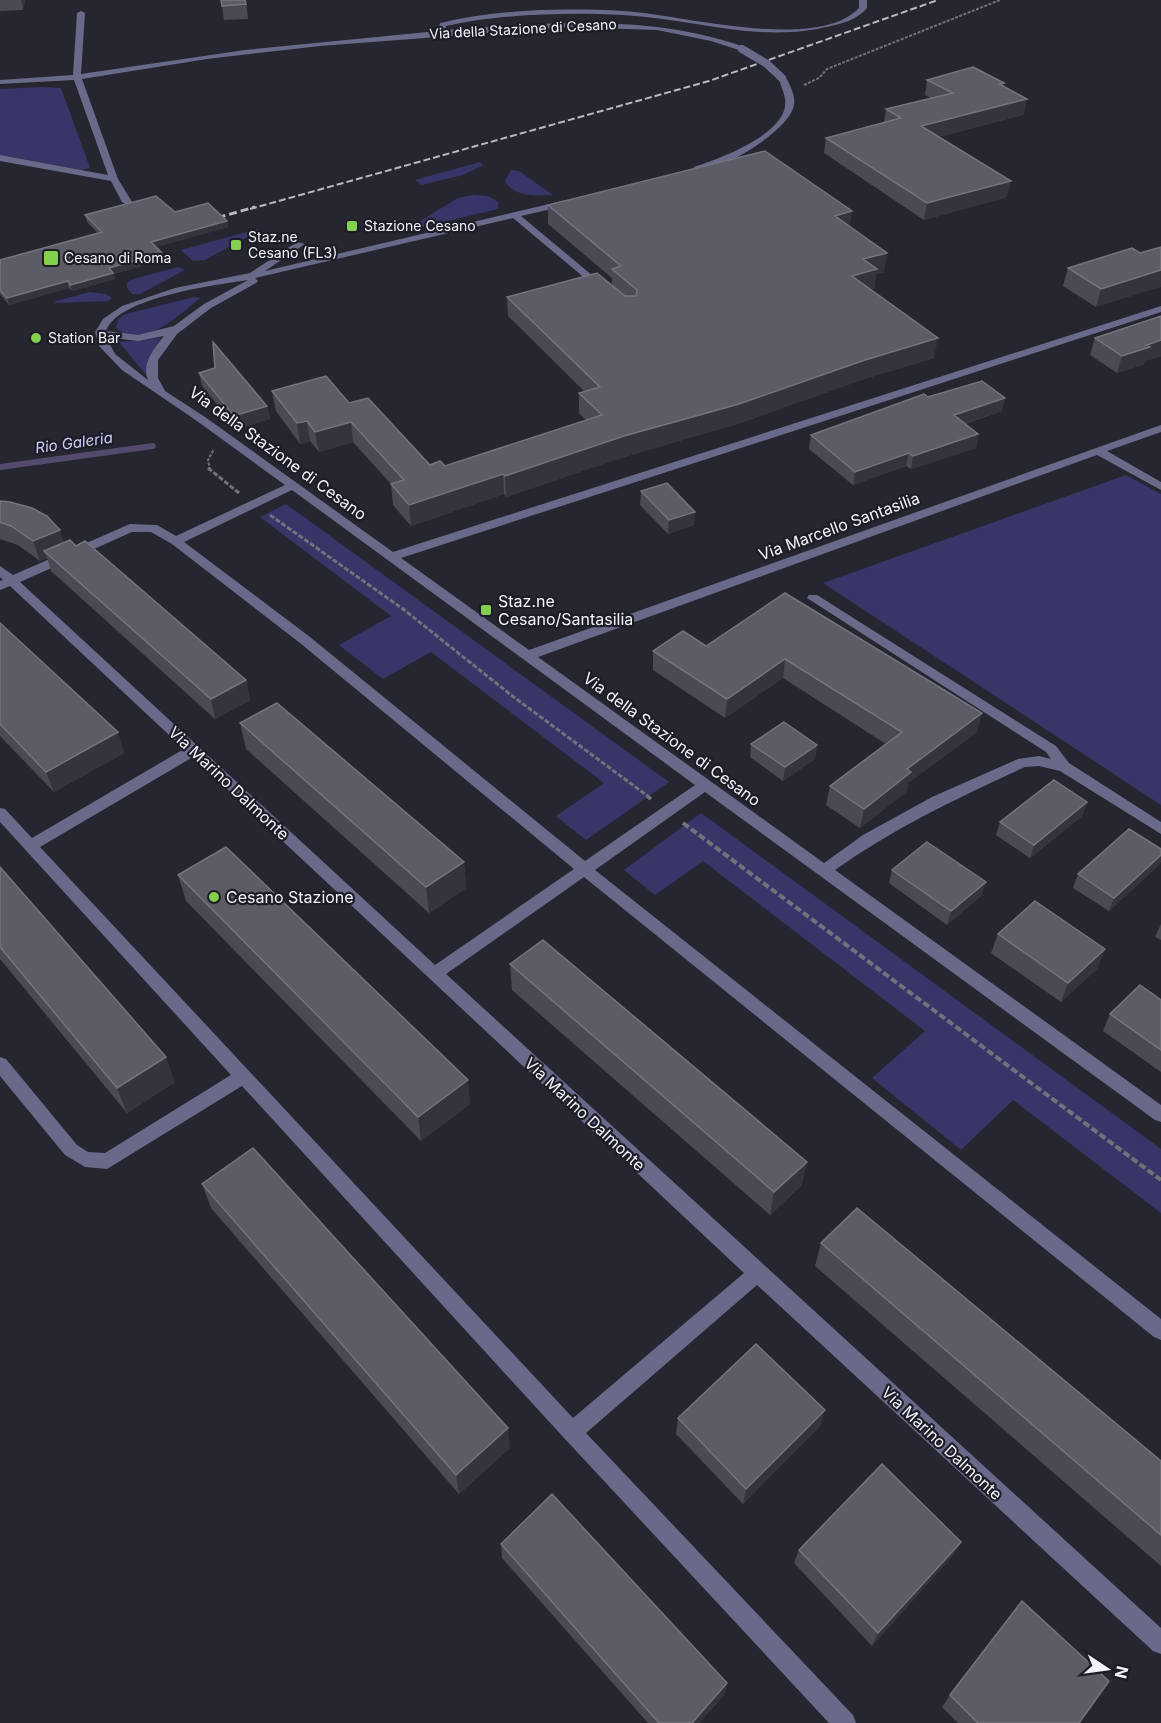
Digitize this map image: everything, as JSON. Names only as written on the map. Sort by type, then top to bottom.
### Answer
[{"type":"street","points":[[441,33],[443,25],[463,20],[602,12],[663,16],[757,32],[793,33],[815,29],[853,17],[863,8],[863,0]]},
{"type":"street","points":[[81,13],[77,75],[114,179],[127,202]]},
{"type":"street","name":"Via della Stazione di Cesano","points":[[0,82],[77,75],[297,45],[570,25],[628,25],[692,33],[742,49],[767,64],[782,78],[790,92]]},
{"type":"street","points":[[692,171],[736,155],[768,135],[784,117],[790,92]]},
{"type":"street","points":[[0,158],[114,179]]},
{"type":"street","points":[[180,327],[159,335],[135,338],[117,337],[100,332],[112,316],[146,300],[573,201]]},
{"type":"street","points":[[514,215],[613,297]]},
{"type":"street","points":[[250,276],[300,244]]},
{"type":"street","points":[[161,392],[152,378],[153,362],[162,346],[180,327],[224,295],[278,271]]},
{"type":"street","points":[[390,557],[1161,309]]},
{"type":"street","name":"Via della Stazione di Cesano","points":[[100,332],[101,342],[108,353],[134,375],[292,486],[1161,1115]]},
{"type":"street","name":"Via Marcello Santasilia","points":[[527,656],[1161,428]]},
{"type":"street","points":[[1098,451],[1161,487]]},
{"type":"street","points":[[176,541],[292,486]]},
{"type":"street","points":[[6,583],[130,528],[153,528],[176,541],[305,640],[584,869],[1161,1331]]},
{"type":"street","name":"Via Marino Dalmonte","points":[[0,570],[6,583],[51,619],[194,750],[757,1273],[1161,1643]]},
{"type":"street","points":[[813,598],[1051,749],[1064,767]]},
{"type":"street","points":[[31,844],[194,750]]},
{"type":"street","points":[[823,871],[868,839],[937,801],[1023,762],[1039,761],[1064,767],[1161,829]]},
{"type":"street","points":[[434,974],[704,786]]},
{"type":"street","points":[[0,813],[572,1432],[845,1723]]},
{"type":"street","points":[[0,1064],[71,1150],[85,1159],[107,1161],[244,1076]]},
{"type":"street","points":[[572,1432],[757,1273]]},
{"type":"path","points":[[790,92],[819,78],[827,69],[1000,0]]},
{"type":"path","points":[[214,448],[208,460],[208,468],[254,504],[403,609],[511,695],[1161,1180]]},
{"type":"shaded area","points":[[61,88],[90,168],[82,170],[0,155],[0,89]]},
{"type":"shaded area","points":[[480,162],[483,165],[463,175],[421,185],[415,180]]},
{"type":"shaded area","points":[[511,170],[519,171],[553,195],[526,194],[514,190],[505,181]]},
{"type":"shaded area","points":[[473,195],[488,196],[498,202],[498,209],[402,232],[458,198]]},
{"type":"shaded area","points":[[260,230],[205,260],[193,261],[181,250]]},
{"type":"shaded area","points":[[178,267],[185,270],[140,294],[132,294],[127,288],[127,283],[133,279]]},
{"type":"shaded area","points":[[90,292],[106,294],[112,298],[108,301],[54,303],[56,301]]},
{"type":"shaded area","points":[[194,297],[200,298],[172,321],[148,334],[136,336],[125,334],[116,327],[118,319],[126,314]]},
{"type":"shaded area","points":[[161,338],[149,356],[146,375],[119,342]]},
{"type":"shaded area","points":[[1126,475],[1161,494],[1161,805],[823,583]]},
{"type":"shaded area","points":[[286,504],[669,782],[586,840],[556,816],[604,783],[431,652],[383,679],[339,645],[391,616],[260,517]]},
{"type":"shaded area","points":[[701,813],[1161,1149],[1161,1213],[1013,1100],[961,1150],[872,1078],[925,1031],[703,861],[655,895],[624,870]]},
{"type":"building","points":[[221,0],[245,0],[246,4],[222,6]]},
{"type":"building","points":[[973,67],[1004,83],[999,84],[1027,99],[921,126],[1011,181],[927,203],[826,138],[901,118],[886,109],[953,93],[927,80]]},
{"type":"building","points":[[765,151],[852,211],[835,216],[887,253],[863,259],[877,269],[852,276],[938,338],[865,360],[739,404],[624,436],[409,505],[391,484],[404,480],[351,422],[315,432],[307,421],[297,423],[272,391],[326,376],[349,403],[368,398],[430,465],[440,461],[445,466],[602,415],[579,393],[600,387],[507,297],[597,273],[625,296],[636,296],[637,290],[612,269],[621,266],[548,205]]},
{"type":"building","points":[[156,196],[175,212],[208,203],[227,221],[151,242],[162,253],[109,268],[113,273],[70,285],[68,281],[7,298],[0,290],[0,260],[102,232],[85,215]]},
{"type":"building","points":[[1161,247],[1161,270],[1101,289],[1068,268],[1132,248],[1140,253]]},
{"type":"building","points":[[1161,316],[1161,340],[1147,345],[1150,347],[1122,356],[1095,338]]},
{"type":"building","points":[[213,342],[267,406],[234,416],[199,373],[215,368]]},
{"type":"building","points":[[982,381],[1005,398],[954,415],[978,434],[913,456],[909,453],[855,472],[811,435],[924,394],[928,397]]},
{"type":"building","points":[[667,483],[695,512],[669,520],[641,491]]},
{"type":"building","points":[[0,501],[32,508],[47,516],[60,530],[33,541],[11,526],[0,522]]},
{"type":"building","points":[[70,540],[76,546],[85,541],[246,680],[211,699],[44,551]]},
{"type":"building","points":[[785,593],[982,713],[907,769],[911,772],[864,809],[830,786],[902,732],[785,659],[727,699],[653,651],[683,631],[706,646]]},
{"type":"building","points":[[0,623],[118,732],[46,772],[0,724]]},
{"type":"building","points":[[277,703],[464,862],[426,887],[240,723]]},
{"type":"building","points":[[784,722],[817,745],[785,767],[751,744]]},
{"type":"building","points":[[1054,780],[1087,802],[1034,845],[1000,822]]},
{"type":"building","points":[[1129,829],[1161,849],[1161,855],[1114,898],[1078,874]]},
{"type":"building","points":[[927,842],[986,882],[951,911],[892,870]]},
{"type":"building","points":[[226,847],[468,1080],[418,1117],[178,875]]},
{"type":"building","points":[[0,867],[166,1057],[117,1088],[0,947]]},
{"type":"building","points":[[1035,901],[1105,949],[1068,983],[998,934]]},
{"type":"building","points":[[543,940],[807,1162],[774,1192],[510,964]]},
{"type":"building","points":[[1140,985],[1161,1000],[1161,1050],[1110,1014]]},
{"type":"building","points":[[253,1148],[508,1428],[456,1475],[202,1184]]},
{"type":"building","points":[[857,1208],[1161,1461],[1161,1535],[821,1243]]},
{"type":"building","points":[[756,1344],[825,1410],[746,1489],[678,1418]]},
{"type":"building","points":[[882,1464],[961,1542],[878,1633],[799,1550]]},
{"type":"building","points":[[552,1494],[727,1683],[692,1723],[659,1723],[501,1544]]},
{"type":"building","points":[[1022,1601],[1109,1681],[1079,1723],[978,1723],[950,1695]]},
{"type":"waterway","name":"Rio Galeria","points":[[0,467],[153,446]]},
{"type":"railway","points":[[250,209],[709,81],[938,0]]},
{"type":"railway","points":[[206,221],[255,207]]},
{"type":"place","name":"Stazione Cesano","points":[[352,226]]},
{"type":"place","name":"Staz.ne Cesano (FL3)","points":[[236,245]]},
{"type":"place","name":"Cesano di Roma","points":[[51,258]]},
{"type":"place","name":"Station Bar","points":[[36,338]]},
{"type":"place","name":"Staz.ne Cesano/Santasilia","points":[[486,610]]},
{"type":"place","name":"Cesano Stazione","points":[[214,897]]}]
